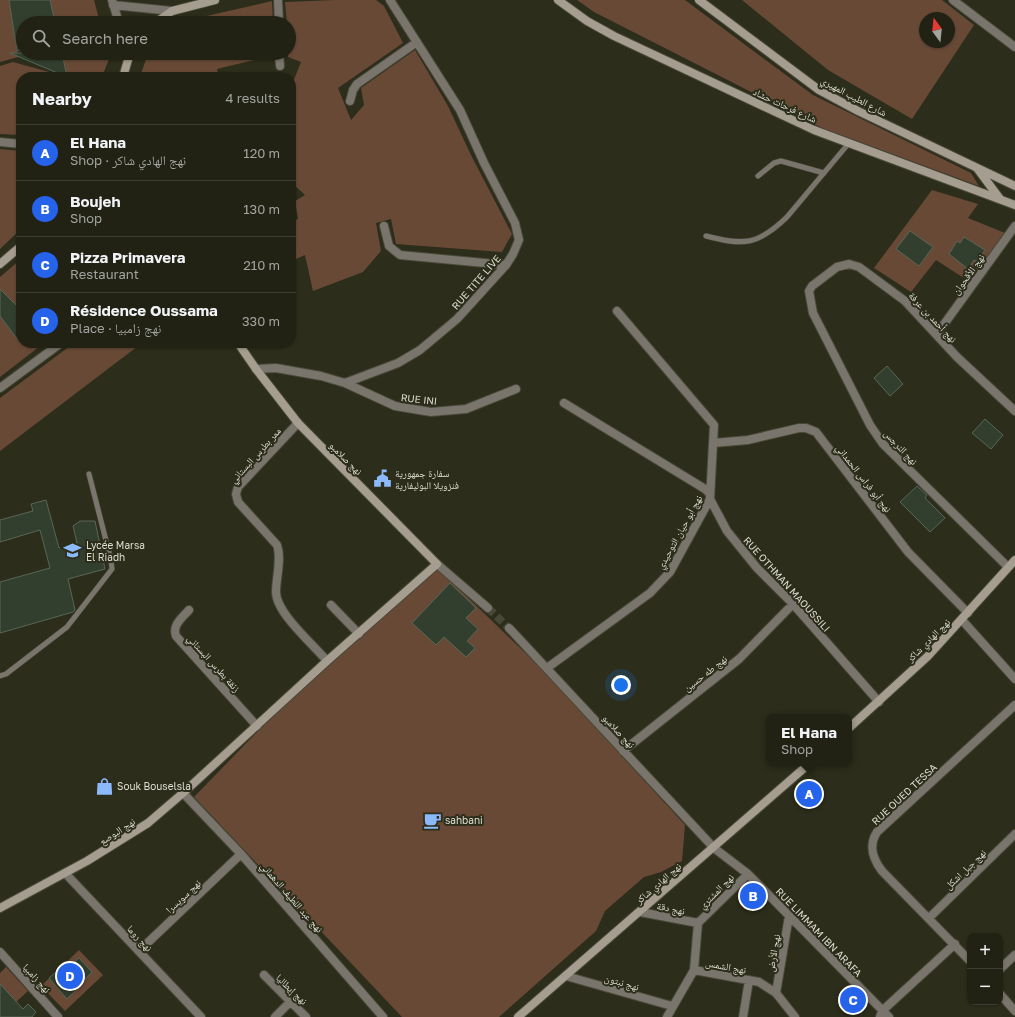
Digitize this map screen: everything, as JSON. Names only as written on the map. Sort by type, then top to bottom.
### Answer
[{"type":"street","points":[[165,16],[172,11],[215,0]]},
{"type":"street","points":[[278,0],[279,16]]},
{"type":"street","name":"RUE TITE LIVE","points":[[345,383],[398,364],[420,350],[457,319],[506,265],[519,240],[515,223],[484,163],[460,110],[390,0]]},
{"type":"street","name":"شارع فرحات حشاد","points":[[558,0],[576,14],[614,36],[814,130],[1015,206]]},
{"type":"street","name":"شارع الطيب المهيري","points":[[699,0],[818,90],[858,111],[976,166],[1015,186]]},
{"type":"street","points":[[953,0],[1015,47]]},
{"type":"street","points":[[117,16],[112,3],[172,11]]},
{"type":"street","points":[[350,101],[353,90],[357,84],[417,42]]},
{"type":"street","points":[[124,72],[127,60]]},
{"type":"street","points":[[280,60],[280,66]]},
{"type":"street","points":[[0,142],[16,144]]},
{"type":"street","points":[[976,166],[1001,200]]},
{"type":"street","points":[[384,226],[389,246],[400,255],[506,265]]},
{"type":"street","name":"نهج الأقحوان","points":[[937,334],[1015,226]]},
{"type":"street","points":[[0,264],[16,250]]},
{"type":"street","name":"نهج أحمد بن عرفة","points":[[809,291],[812,286],[837,267],[849,264],[859,267],[905,300],[957,357],[1015,411]]},
{"type":"street","name":"نهج النرجس","points":[[809,291],[812,312],[870,425],[879,438],[1008,567]]},
{"type":"street","name":"نهج أبو حيان التوحيدي","points":[[547,668],[650,593],[663,580],[678,559],[710,499],[714,443],[714,429],[711,422],[617,311]]},
{"type":"street","points":[[0,388],[54,348]]},
{"type":"street","name":"نهج صلامبو","points":[[241,348],[298,423],[437,564],[488,608]]},
{"type":"street","points":[[256,369],[276,368],[321,376],[345,383]]},
{"type":"street","name":"RUE INI","points":[[345,383],[395,406],[431,412],[466,409],[516,389]]},
{"type":"street","name":"RUE OTHMAN MAOUSSILI","points":[[564,403],[701,486],[710,494],[710,499],[738,546],[757,568],[793,604],[879,702]]},
{"type":"street","name":"ممر بطرس البستاني","points":[[298,423],[238,487],[236,494],[238,502],[277,545],[279,552],[276,592],[282,610],[327,660]]},
{"type":"street","name":"نهج أبو فراس الحمداني","points":[[714,443],[748,440],[799,428],[806,428],[816,432],[870,500],[908,552],[968,613]]},
{"type":"street","name":"نهج الهادي شاكر","points":[[852,725],[928,656],[1015,560]]},
{"type":"street","name":"نهج البوصع","points":[[0,908],[65,873],[124,839],[148,823],[257,726],[327,660],[359,634],[437,564]]},
{"type":"street","name":"نهج طه حسين","points":[[624,751],[739,659],[793,604]]},
{"type":"street","points":[[331,605],[359,634]]},
{"type":"street","name":"زنقة بطرس البستاني","points":[[189,610],[176,624],[176,636],[257,726]]},
{"type":"street","points":[[962,620],[1015,679]]},
{"type":"street","name":"نهج صلامبو","points":[[509,628],[714,848]]},
{"type":"street","name":"RUE OUED TESSA","points":[[967,958],[879,867],[872,847],[875,836],[1015,705]]},
{"type":"street","name":"نهج الهادي شاكر","points":[[520,1016],[807,766]]},
{"type":"street","name":"نهج عبد اللطيف الدهماني","points":[[183,793],[242,854],[384,1017]]},
{"type":"street","name":"نهج جبل اشكل","points":[[929,918],[1015,834]]},
{"type":"street","name":"RUE LIMMAM IBN ARAFA","points":[[714,848],[748,874],[881,1014],[889,1017]]},
{"type":"street","name":"نهج سويسرا","points":[[139,952],[242,854]]},
{"type":"street","name":"نهج روما","points":[[65,873],[201,1017]]},
{"type":"street","name":"نهج المشتري","points":[[694,970],[698,923],[748,874]]},
{"type":"street","name":"نهج دقة","points":[[640,912],[698,923]]},
{"type":"street","name":"نهج الأرض","points":[[776,993],[789,916]]},
{"type":"street","points":[[881,1014],[955,944]]},
{"type":"street","name":"نهج زامبيا","points":[[0,952],[58,1017]]},
{"type":"street","points":[[1003,966],[1015,955]]},
{"type":"street","name":"نهج الشمس","points":[[667,1017],[694,970],[759,982],[776,993],[795,1017]]},
{"type":"street","name":"نهج إيطاليا","points":[[264,975],[306,1017]]},
{"type":"street","name":"نهج نبتون","points":[[566,976],[672,1006]]},
{"type":"street","points":[[743,1017],[749,980]]},
{"type":"street","points":[[1003,997],[1015,1011]]},
{"type":"street","points":[[275,1017],[291,1001]]},
{"type":"lane","points":[[706,236],[732,243],[747,241],[762,236],[776,228],[850,143]]},
{"type":"lane","points":[[758,176],[774,163],[781,161],[824,173]]},
{"type":"lane","points":[[0,676],[6,674],[67,627],[112,569],[89,474]]},
{"type":"shaded area","points":[[0,0],[9,0],[16,44],[16,58],[0,62]]},
{"type":"shaded area","points":[[50,0],[94,0],[98,16],[53,16]]},
{"type":"shaded area","points":[[376,0],[384,6],[403,43],[338,88],[351,120],[364,105],[361,88],[415,50],[448,106],[471,155],[512,234],[502,252],[396,244],[391,219],[376,223],[381,251],[363,272],[313,291],[305,255],[296,259],[296,220],[298,219],[296,200],[305,195],[296,187],[296,74],[301,62],[296,60],[296,16],[286,16],[285,2]]},
{"type":"shaded area","points":[[577,0],[685,0],[813,95],[971,173],[979,186],[822,128],[594,12]]},
{"type":"shaded area","points":[[742,0],[942,0],[974,25],[912,119],[828,70]]},
{"type":"shaded area","points":[[272,1],[273,16],[207,16]]},
{"type":"shaded area","points":[[63,60],[109,60],[104,72],[66,72]]},
{"type":"shaded area","points":[[146,60],[254,60],[217,69],[218,72],[142,72]]},
{"type":"shaded area","points":[[13,62],[49,72],[16,72],[16,135],[0,134],[0,66]]},
{"type":"shaded area","points":[[0,149],[16,151],[16,234],[0,249]]},
{"type":"shaded area","points":[[932,190],[978,204],[968,218],[1005,233],[970,282],[936,260],[911,292],[874,268]]},
{"type":"shaded area","points":[[16,263],[16,348],[38,348],[0,377],[0,277]]},
{"type":"shaded area","points":[[67,348],[135,348],[0,451],[0,398]]},
{"type":"shaded area","points":[[438,569],[543,670],[685,825],[682,861],[661,872],[644,877],[605,911],[596,931],[499,1017],[402,1017],[194,797],[260,729],[330,663]]},
{"type":"shaded area","points":[[79,950],[103,975],[65,1011],[41,986]]},
{"type":"shaded area","points":[[6,967],[28,991],[0,1017],[0,973]]},
{"type":"building","points":[[9,0],[50,0],[53,16],[16,16],[16,45]]},
{"type":"building","points":[[27,60],[63,60],[66,72],[55,72]]},
{"type":"building","points":[[910,231],[933,247],[919,266],[896,249]]},
{"type":"building","points":[[964,237],[985,250],[977,261],[974,260],[968,269],[949,254],[957,241],[960,243]]},
{"type":"building","points":[[0,289],[16,305],[16,337],[0,316]]},
{"type":"building","points":[[887,366],[903,384],[890,396],[874,378]]},
{"type":"building","points":[[985,419],[1003,435],[991,449],[972,433]]},
{"type":"building","points":[[917,486],[927,495],[925,498],[945,518],[930,532],[900,502]]},
{"type":"building","points":[[46,500],[59,548],[77,543],[73,526],[80,521],[95,521],[105,569],[68,579],[75,610],[73,612],[0,633],[0,582],[50,568],[40,530],[0,542],[0,520],[33,511],[31,504]]},
{"type":"building","points":[[450,583],[476,608],[466,618],[478,629],[467,641],[475,648],[466,657],[444,637],[436,645],[412,623]]},
{"type":"building","points":[[79,958],[92,972],[74,989],[76,990],[67,999],[49,978],[57,971],[61,974]]},
{"type":"building","points":[[0,984],[23,1009],[28,1004],[36,1012],[32,1017],[0,1017]]},
{"type":"tunnel","points":[[488,608],[509,628]]},
{"type":"place","name":"سفارة جمهورية فنزويلا البوليفارية","points":[[382,479]]},
{"type":"place","name":"Lycée Marsa El Riadh","points":[[73,551]]},
{"type":"place","name":"Souk Bouselsla","points":[[104,786]]},
{"type":"place","name":"El Hana","points":[[809,794]]},
{"type":"place","name":"sahbani","points":[[432,820]]},
{"type":"place","name":"Boujeh","points":[[753,896]]},
{"type":"place","name":"Résidence Oussama","points":[[70,976]]},
{"type":"place","name":"Pizza Primavera","points":[[853,1000]]}]
